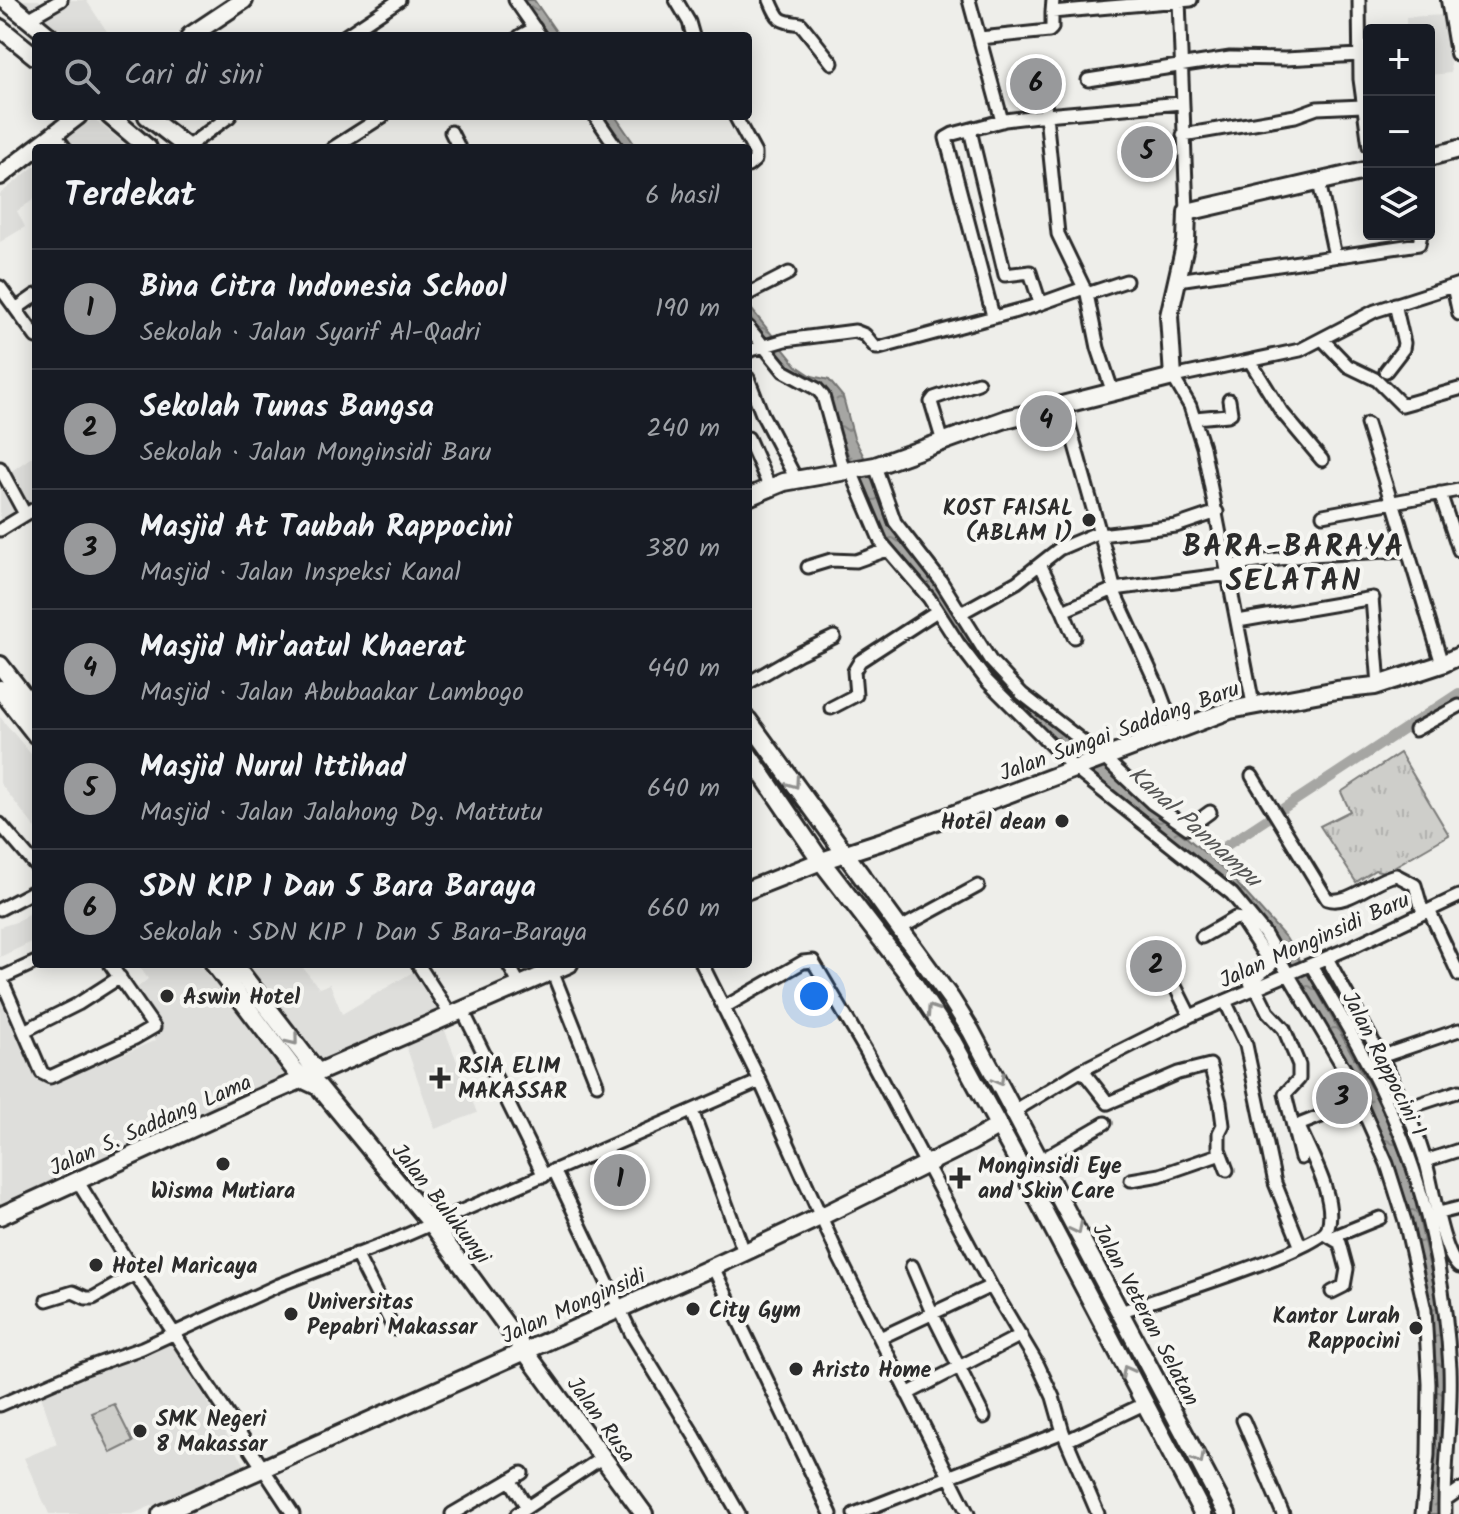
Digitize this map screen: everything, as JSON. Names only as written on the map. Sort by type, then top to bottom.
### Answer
[{"type":"main road","points":[[5,0],[44,32]]},
{"type":"main road","points":[[196,32],[244,0]]},
{"type":"main road","points":[[1450,0],[1458,42]]},
{"type":"main road","points":[[0,28],[32,54]]},
{"type":"main road","points":[[41,144],[73,120]]},
{"type":"main road","points":[[115,120],[143,144]]},
{"type":"main road","points":[[152,120],[183,144]]},
{"type":"main road","points":[[1435,155],[1459,149]]},
{"type":"main road","points":[[0,176],[32,151]]},
{"type":"main road","points":[[752,495],[796,479],[859,469],[1006,419],[1173,377],[1169,316],[1186,241],[1187,212],[1363,171]]},
{"type":"main road","name":"Jalan Sungai Saddang Baru","points":[[752,888],[1077,769],[1174,730],[1253,704],[1379,685],[1459,656]]},
{"type":"main road","points":[[0,665],[32,706]]},
{"type":"main road","points":[[0,689],[32,730]]},
{"type":"main road","name":"Jalan Veteran Selatan","points":[[752,729],[951,999],[971,1031],[1016,1110],[1227,1514]]},
{"type":"main road","name":"Jalan Veteran Selatan","points":[[752,760],[821,861],[905,970],[953,1042],[1203,1514]]},
{"type":"main road","points":[[217,968],[314,1080]]},
{"type":"main road","points":[[237,968],[314,1080]]},
{"type":"main road","name":"Jalan S. Saddang Lama","points":[[0,1216],[314,1080],[456,1011],[559,968]]},
{"type":"main road","points":[[953,1042],[971,1031]]},
{"type":"main road","name":"Jalan Bulukunyi","points":[[314,1080],[383,1161],[525,1349]]},
{"type":"main road","name":"Jalan Monginsidi","points":[[161,1514],[713,1267],[820,1217],[999,1126]]},
{"type":"main road","name":"Jalan Rusa","points":[[525,1349],[644,1514]]},
{"type":"main road","points":[[1164,1438],[1182,1427]]},
{"type":"street","points":[[28,19],[61,0]]},
{"type":"street","points":[[351,32],[399,0]]},
{"type":"street","points":[[515,0],[538,32]]},
{"type":"street","points":[[676,0],[692,32]]},
{"type":"street","points":[[770,0],[779,18],[784,23],[801,24],[832,63]]},
{"type":"street","points":[[969,0],[1002,121]]},
{"type":"street","points":[[980,38],[1049,31],[1052,28],[1053,6],[1183,0],[1181,103],[1187,212]]},
{"type":"street","points":[[1183,135],[1295,116],[1317,108],[1363,106],[1359,0]]},
{"type":"street","points":[[1088,80],[1230,58],[1360,55]]},
{"type":"street","points":[[1044,92],[1058,234],[1086,291],[1098,348],[1112,390]]},
{"type":"street","points":[[993,316],[946,141],[948,135],[1002,121],[1181,103]]},
{"type":"street","points":[[193,144],[225,120]]},
{"type":"street","points":[[339,144],[377,120]]},
{"type":"street","points":[[598,120],[614,144]]},
{"type":"street","points":[[737,120],[750,144]]},
{"type":"street","points":[[970,130],[1005,275],[1030,272],[1040,303]]},
{"type":"street","points":[[451,132],[457,144]]},
{"type":"street","points":[[54,134],[62,144]]},
{"type":"street","points":[[1319,182],[1335,256]]},
{"type":"street","points":[[1178,280],[1335,256],[1415,240]]},
{"type":"street","points":[[752,292],[789,273]]},
{"type":"street","points":[[752,350],[785,340],[855,331],[863,333],[879,348],[1126,281]]},
{"type":"street","points":[[1253,704],[1217,512],[1195,418],[1173,377],[1292,352],[1363,316],[1456,285],[1459,314]]},
{"type":"street","points":[[1,291],[32,331]]},
{"type":"street","points":[[16,309],[32,298]]},
{"type":"street","points":[[1386,371],[1403,349],[1404,343],[1395,304]]},
{"type":"street","points":[[752,331],[790,376],[817,389],[823,396],[859,469],[895,522],[932,567],[990,660],[1022,694],[1186,828],[1191,828],[1210,812]]},
{"type":"street","points":[[1322,339],[1348,366],[1377,380],[1402,405],[1459,389]]},
{"type":"street","points":[[1250,361],[1281,411],[1322,460]]},
{"type":"street","points":[[943,442],[931,402],[934,398],[978,383]]},
{"type":"street","points":[[752,388],[796,479]]},
{"type":"street","points":[[1195,418],[1228,415],[1231,413],[1229,400]]},
{"type":"street","points":[[1063,403],[1114,589],[1174,730]]},
{"type":"street","points":[[1367,424],[1442,664]]},
{"type":"street","points":[[752,447],[770,488]]},
{"type":"street","points":[[0,468],[25,514]]},
{"type":"street","points":[[859,469],[875,532],[912,577],[987,681],[1077,769],[1232,894],[1264,933],[1345,1070],[1396,1192],[1425,1310],[1429,1384],[1428,1455],[1422,1514]]},
{"type":"street","points":[[1323,515],[1459,490]]},
{"type":"street","points":[[1440,493],[1459,550]]},
{"type":"street","points":[[0,530],[32,510]]},
{"type":"street","points":[[961,613],[1012,585],[1059,549],[1099,533],[1176,526],[1217,512]]},
{"type":"street","points":[[808,567],[831,560],[856,561],[887,550]]},
{"type":"street","points":[[1063,611],[1114,589],[1309,555],[1408,550]]},
{"type":"street","points":[[1040,564],[1074,637]]},
{"type":"street","points":[[1238,621],[1373,598],[1379,685]]},
{"type":"street","points":[[831,708],[856,695],[854,671],[860,661],[937,611]]},
{"type":"street","points":[[752,681],[834,637]]},
{"type":"street","points":[[1415,730],[1459,706]]},
{"type":"street","points":[[1252,776],[1313,878],[1330,900],[1341,901],[1383,877],[1396,875],[1415,885],[1430,909],[1459,975]]},
{"type":"street","points":[[0,824],[32,861]]},
{"type":"street","points":[[899,929],[978,886]]},
{"type":"street","points":[[0,909],[32,892]]},
{"type":"street","name":"Jalan Monginsidi Baru","points":[[1016,1110],[1082,1070],[1190,1016],[1257,992],[1288,974],[1459,896]]},
{"type":"street","points":[[1202,937],[1235,918],[1241,919],[1271,965],[1250,982],[1268,1012],[1284,1029],[1299,1065],[1299,1079],[1285,1094],[1301,1158]]},
{"type":"street","points":[[1327,958],[1407,1108],[1425,1161],[1449,1254],[1459,1267]]},
{"type":"street","points":[[723,1008],[803,962],[813,961],[866,1051],[1053,1397],[1098,1514]]},
{"type":"street","points":[[32,964],[0,977],[42,1073],[50,1077],[154,1027],[113,968]]},
{"type":"street","name":"Jalan Rappocini 1","points":[[1310,966],[1389,1107],[1415,1176],[1442,1295],[1454,1384],[1445,1514]]},
{"type":"street","points":[[421,968],[456,1011],[549,1173],[642,1352],[739,1514]]},
{"type":"street","points":[[510,968],[520,985]]},
{"type":"street","points":[[704,968],[760,1081],[820,1217],[968,1514]]},
{"type":"street","points":[[552,971],[597,1084]]},
{"type":"street","points":[[24,1031],[78,1004],[120,977]]},
{"type":"street","points":[[1173,982],[1190,1016]]},
{"type":"street","points":[[1225,1001],[1246,1045],[1275,1183],[1300,1245]]},
{"type":"street","points":[[1380,1057],[1459,1030]]},
{"type":"street","points":[[1082,1070],[1108,1103],[1178,1073],[1210,1065],[1223,1125],[1219,1140],[1221,1154],[1227,1170]]},
{"type":"street","points":[[0,1405],[83,1369],[142,1348],[760,1081]]},
{"type":"street","points":[[1407,1108],[1459,1091]]},
{"type":"street","points":[[1332,1292],[1344,1286],[1347,1275],[1341,1246],[1329,1235],[1324,1183],[1300,1129],[1301,1124],[1360,1101]]},
{"type":"street","points":[[692,1111],[744,1252]]},
{"type":"street","points":[[1041,1160],[1105,1123]]},
{"type":"street","points":[[1425,1161],[1459,1150]]},
{"type":"street","points":[[1131,1180],[1160,1175],[1221,1154]]},
{"type":"street","points":[[78,1182],[293,1514]]},
{"type":"street","points":[[1439,1213],[1459,1208]]},
{"type":"street","points":[[1120,1312],[1223,1278],[1300,1245],[1380,1218]]},
{"type":"street","points":[[356,1254],[394,1329]]},
{"type":"street","points":[[912,1266],[984,1417]]},
{"type":"street","points":[[713,1267],[831,1514]]},
{"type":"street","points":[[47,1300],[73,1292],[93,1298],[135,1274]]},
{"type":"street","points":[[880,1338],[991,1286]]},
{"type":"street","points":[[907,1394],[1021,1335]]},
{"type":"street","points":[[854,1514],[1144,1404]]},
{"type":"street","points":[[1243,1420],[1283,1514]]},
{"type":"street","points":[[510,1480],[522,1511],[603,1457]]},
{"type":"street","points":[[452,1514],[522,1473]]},
{"type":"street","points":[[1445,1500],[1459,1490]]},
{"type":"shaded area","points":[[18,0],[39,0],[43,6],[62,0],[86,0],[107,32],[58,32]]},
{"type":"shaded area","points":[[1445,15],[1451,73],[1435,74],[1435,24],[1406,24],[1406,17]]},
{"type":"shaded area","points":[[91,120],[95,120],[124,144],[61,144]]},
{"type":"shaded area","points":[[32,168],[32,201],[17,211],[25,227],[0,242],[0,194]]},
{"type":"shaded area","points":[[32,457],[32,501],[0,521],[0,479]]},
{"type":"shaded area","points":[[0,717],[32,755],[32,824],[0,783]]},
{"type":"shaded area","points":[[32,912],[32,942],[0,957],[0,927],[16,922]]},
{"type":"shaded area","points":[[141,968],[204,968],[286,1073],[231,1106],[0,1209],[0,989],[48,1086],[156,1040],[126,997],[148,979]]},
{"type":"shaded area","points":[[246,968],[303,968],[319,988],[330,984],[342,1014],[413,972],[438,1012],[322,1059]]},
{"type":"shaded area","name":"RSIA ELIM MAKASSAR","points":[[444,1028],[477,1113],[435,1129],[405,1043]]},
{"type":"shaded area","name":"SMK Negeri 8 Makassar","points":[[172,1342],[245,1465],[133,1514],[49,1514],[24,1458],[57,1444],[41,1396]]},
{"type":"green space","points":[[756,738],[808,809],[794,818],[752,754],[752,742]]},
{"type":"green space","points":[[1400,753],[1449,835],[1385,872],[1375,870],[1356,882],[1320,826],[1350,811],[1341,792]]},
{"type":"green space","points":[[857,878],[952,1010],[940,1017],[844,886]]},
{"type":"green space","points":[[985,1064],[1173,1423],[1162,1431],[972,1073]]},
{"type":"green space","points":[[114,1404],[133,1442],[111,1453],[92,1413]]},
{"type":"water","points":[[517,0],[534,0],[556,32],[540,32]]},
{"type":"water","points":[[604,120],[618,120],[634,144],[621,144]]},
{"type":"water","points":[[752,310],[797,366],[812,376],[829,380],[843,397],[854,438],[875,478],[888,520],[935,579],[1014,691],[1225,870],[1286,938],[1310,978],[1385,1114],[1411,1183],[1440,1313],[1444,1374],[1440,1514],[1426,1514],[1434,1385],[1408,1213],[1378,1129],[1243,904],[1013,707],[959,641],[918,575],[880,532],[867,490],[850,460],[825,389],[791,372],[752,320]]},
{"type":"waterway","name":"Kanal Pannampu","points":[[1203,861],[1459,693]]},
{"type":"place","name":"SDN KIP 1 Dan 5 Bara Baraya","points":[[1036,84]]},
{"type":"place","name":"Masjid Nurul Ittihad","points":[[1147,152]]},
{"type":"place","name":"Masjid Mir'aatul Khaerat","points":[[1046,421]]},
{"type":"place","name":"KOST FAISAL (ABLAM 1)","points":[[1089,520]]},
{"type":"place","name":"Hotel dean","points":[[1062,821]]},
{"type":"place","name":"Sekolah Tunas Bangsa","points":[[1156,966]]},
{"type":"place","name":"Aswin Hotel","points":[[167,996]]},
{"type":"place","name":"RSIA ELIM MAKASSAR","points":[[440,1078]]},
{"type":"place","name":"Masjid At Taubah Rappocini","points":[[1342,1098]]},
{"type":"place","name":"Wisma Mutiara","points":[[223,1164]]},
{"type":"place","name":"Monginsidi Eye and Skin Care","points":[[960,1178]]},
{"type":"place","name":"Bina Citra Indonesia School","points":[[620,1180]]},
{"type":"place","name":"Hotel Maricaya","points":[[96,1265]]},
{"type":"place","name":"City Gym","points":[[693,1309]]},
{"type":"place","name":"Universitas Pepabri Makassar","points":[[291,1314]]},
{"type":"place","name":"Kantor Lurah Rappocini","points":[[1416,1328]]},
{"type":"place","name":"Aristo Home","points":[[796,1369]]},
{"type":"place","name":"SMK Negeri 8 Makassar","points":[[140,1431]]},
{"type":"district","name":"BARA-BARAYA SELATAN","points":[[1294,563]]}]
